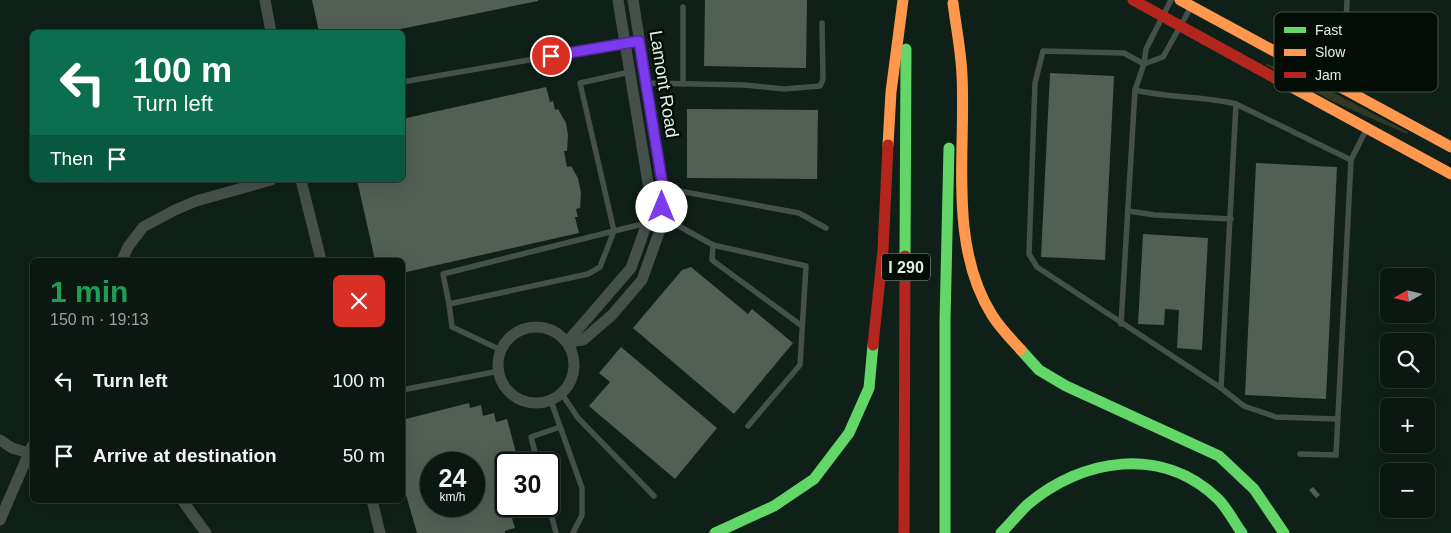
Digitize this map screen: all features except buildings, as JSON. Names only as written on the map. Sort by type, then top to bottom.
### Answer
[{"type":"main road","points":[[715,533],[774,506],[814,479],[849,433],[869,388],[883,250],[891,92],[902,0]]},
{"type":"main road","name":"I 290","points":[[904,533],[906,0]]},
{"type":"main road","points":[[1133,0],[1274,77]]},
{"type":"main road","points":[[1180,0],[1193,3],[1274,50]]},
{"type":"main road","points":[[950,92],[953,2]]},
{"type":"main road","points":[[953,2],[962,74],[963,217],[967,248],[991,314],[1007,335],[1039,370],[1059,382],[1219,456],[1254,489],[1284,533]]},
{"type":"main road","points":[[1301,92],[1451,174]]},
{"type":"main road","points":[[1348,92],[1451,147]]},
{"type":"main road","name":"I 290","points":[[945,533],[945,321],[950,132]]},
{"type":"main road","points":[[1001,533],[1029,502],[1057,483],[1093,468],[1126,462],[1155,464],[1179,472],[1198,483],[1225,506],[1242,533]]},
{"type":"street","points":[[265,0],[271,30]]},
{"type":"street","name":"Lamont Road","points":[[567,342],[631,268],[648,223],[649,190],[618,0]]},
{"type":"street","name":"Lamont Road","points":[[567,342],[582,340],[612,315],[642,280],[661,227],[663,188],[633,0]]},
{"type":"street","points":[[123,258],[128,247],[143,227],[196,201],[264,182]]},
{"type":"street","points":[[301,182],[320,258]]},
{"type":"street","points":[[532,327],[545,328],[557,333],[567,342],[573,358],[573,375],[562,394],[550,401],[539,403],[517,398],[502,382],[499,371],[501,350],[509,339],[520,331],[532,327]]},
{"type":"street","points":[[0,440],[12,448],[30,450]]},
{"type":"street","points":[[0,520],[30,452]]},
{"type":"street","points":[[184,503],[206,533]]},
{"type":"street","points":[[373,503],[380,533]]},
{"type":"lane","points":[[1121,324],[1135,90],[1144,64],[1146,49],[1171,0]]},
{"type":"lane","points":[[1193,3],[1163,57],[1144,64],[1124,53],[1043,51],[1036,83],[1029,254],[1036,267],[1221,388],[1244,406],[1276,417],[1336,419]]},
{"type":"lane","points":[[683,7],[684,84]]},
{"type":"lane","points":[[646,83],[784,89],[820,86],[823,79],[822,22]]},
{"type":"lane","points":[[405,81],[639,41]]},
{"type":"lane","points":[[449,304],[588,274],[600,267],[614,231],[580,83],[630,72]]},
{"type":"lane","points":[[1135,90],[1160,96],[1217,99],[1236,104],[1351,160]]},
{"type":"lane","points":[[1221,388],[1236,104]]},
{"type":"lane","points":[[1300,454],[1336,456],[1336,419],[1351,160],[1367,128]]},
{"type":"lane","points":[[649,190],[663,188],[799,214],[826,228]]},
{"type":"lane","points":[[1128,211],[1155,215],[1231,219]]},
{"type":"lane","points":[[501,350],[452,327],[443,274],[648,223],[661,227],[676,225],[713,245],[806,266],[800,365],[748,426]]},
{"type":"lane","points":[[713,245],[712,260],[802,326]]},
{"type":"lane","points":[[600,305],[612,315]]},
{"type":"lane","points":[[405,389],[499,371]]},
{"type":"lane","points":[[562,394],[578,418],[654,496]]},
{"type":"lane","points":[[550,401],[582,488],[582,514],[573,533]]},
{"type":"lane","points":[[535,452],[531,437],[560,427]]},
{"type":"lane","points":[[552,517],[556,533]]},
{"type":"green space","points":[[1266,63],[1274,67],[1274,69],[1266,65]]},
{"type":"green space","points":[[1316,92],[1331,92],[1408,132],[1407,134]]},
{"type":"traffic: fast","points":[[905,256],[906,49]]},
{"type":"traffic: fast","points":[[945,533],[945,321],[949,148]]},
{"type":"traffic: fast","points":[[715,533],[774,506],[814,479],[849,433],[869,388],[873,345]]},
{"type":"traffic: fast","points":[[1021,350],[1039,370],[1066,386],[1219,456],[1254,489],[1284,533]]},
{"type":"traffic: fast","points":[[1001,533],[1027,505],[1049,489],[1072,477],[1097,468],[1122,464],[1147,465],[1172,471],[1196,482],[1218,499],[1242,533]]},
{"type":"traffic: slow","points":[[888,145],[891,92],[903,0]]},
{"type":"traffic: slow","points":[[1180,0],[1274,51]]},
{"type":"traffic: slow","points":[[953,3],[960,48],[963,105],[962,198],[964,229],[969,259],[978,288],[992,315],[1021,350]]},
{"type":"traffic: slow","points":[[1301,92],[1451,174]]},
{"type":"traffic: slow","points":[[1350,92],[1451,147]]},
{"type":"traffic: jam","points":[[1133,0],[1274,77]]},
{"type":"traffic: jam","points":[[873,345],[883,250],[888,145]]},
{"type":"traffic: jam","points":[[904,533],[905,256]]},
{"type":"route","points":[[551,56],[639,41],[663,188],[662,207]]}]
